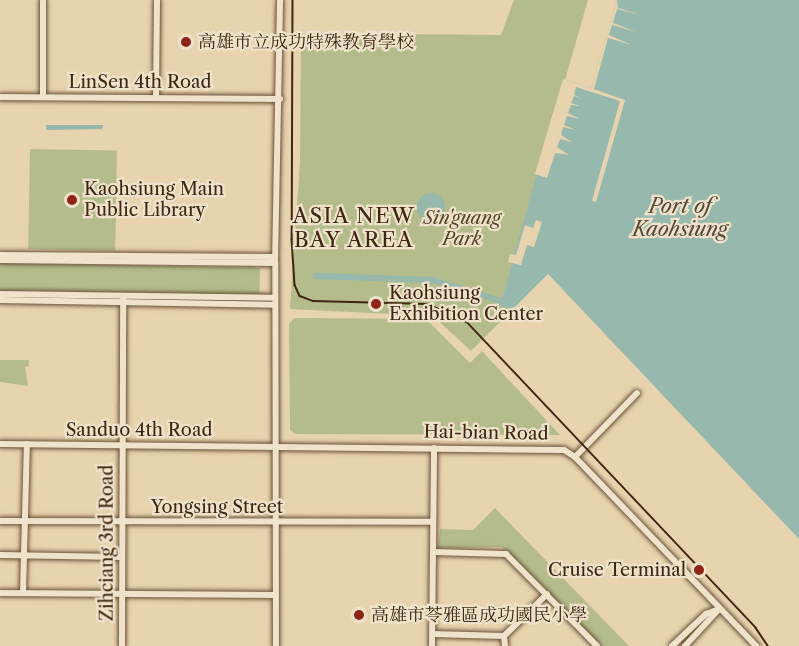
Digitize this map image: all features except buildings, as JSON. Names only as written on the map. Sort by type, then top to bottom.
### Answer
[{"type":"street","points":[[43,0],[43,97]]},
{"type":"street","points":[[156,96],[157,0]]},
{"type":"street","points":[[276,646],[278,447],[275,260],[280,99],[280,0]]},
{"type":"street","name":"LinSen 4th Road","points":[[0,97],[156,96],[280,99]]},
{"type":"street","points":[[0,258],[275,260]]},
{"type":"street","points":[[0,294],[275,302]]},
{"type":"street","points":[[0,300],[123,299]]},
{"type":"street","name":"Zihciang 3rd Road","points":[[122,646],[123,299]]},
{"type":"street","points":[[637,393],[575,457],[756,646]]},
{"type":"street","name":"Sanduo 4th Road","points":[[0,444],[278,447]]},
{"type":"street","points":[[23,593],[27,444]]},
{"type":"street","name":"Hai-bian Road","points":[[278,447],[557,449],[575,457]]},
{"type":"street","points":[[432,646],[434,448]]},
{"type":"street","name":"Yongsing Street","points":[[0,521],[433,522]]},
{"type":"street","points":[[433,552],[506,554],[597,646]]},
{"type":"street","points":[[0,555],[122,557]]},
{"type":"street","points":[[0,593],[276,595]]},
{"type":"street","points":[[433,634],[504,636],[547,594]]},
{"type":"street","points":[[672,646],[706,614],[719,609]]},
{"type":"street","points":[[685,646],[719,609]]},
{"type":"street","points":[[504,636],[505,646]]},
{"type":"green space","name":"Sin'guang Park","points":[[514,0],[588,0],[500,306],[512,310],[471,351],[433,316],[290,309],[300,162],[301,33],[501,35]]},
{"type":"green space","points":[[30,149],[117,151],[115,251],[28,249]]},
{"type":"green space","points":[[0,263],[260,268],[259,297],[0,292]]},
{"type":"green space","points":[[294,318],[426,319],[470,363],[482,351],[560,435],[295,434],[290,430],[289,324]]},
{"type":"green space","points":[[0,360],[29,360],[29,366],[25,367],[28,386],[0,382]]},
{"type":"green space","points":[[495,508],[629,646],[602,646],[502,547],[438,548],[440,529],[473,530]]},
{"type":"water","name":"Port of Kaohsiung","points":[[617,0],[799,0],[799,539],[548,274],[512,310],[500,306],[563,79],[591,88]]},
{"type":"water","points":[[46,125],[103,125],[102,129],[46,130]]},
{"type":"water","points":[[431,193],[441,197],[445,207],[441,217],[431,221],[421,217],[417,207],[421,197]]},
{"type":"pier","points":[[617,0],[618,8],[641,15],[617,9],[613,23],[636,32],[612,25],[609,35],[632,45],[608,38],[594,89],[625,100],[596,202],[592,201],[620,101],[576,87],[574,95],[582,99],[574,96],[571,103],[580,106],[571,105],[568,113],[580,119],[567,116],[564,125],[576,130],[563,127],[561,135],[572,142],[560,139],[557,147],[569,155],[555,153],[547,178],[535,174],[563,79],[591,88]]},
{"type":"pier","points":[[536,220],[542,222],[534,247],[527,245],[521,265],[508,262],[510,254],[516,255],[525,225],[533,228]]},
{"type":"waterway","points":[[316,276],[433,280],[501,301]]},
{"type":"tram line","points":[[293,0],[292,239],[295,285],[300,296],[313,301],[428,304],[467,322],[756,628],[768,646]]},
{"type":"place","name":"高雄市立成功特殊教育學校","points":[[186,42]]},
{"type":"place","name":"Kaohsiung Main Public Library","points":[[72,200]]},
{"type":"place","name":"Kaohsiung Exhibition Center","points":[[376,304]]},
{"type":"place","name":"Cruise Terminal","points":[[699,570]]},
{"type":"place","name":"高雄市苓雅區成功國民小學","points":[[359,615]]},
{"type":"district","name":"ASIA NEW BAY AREA","points":[[354,228]]}]
